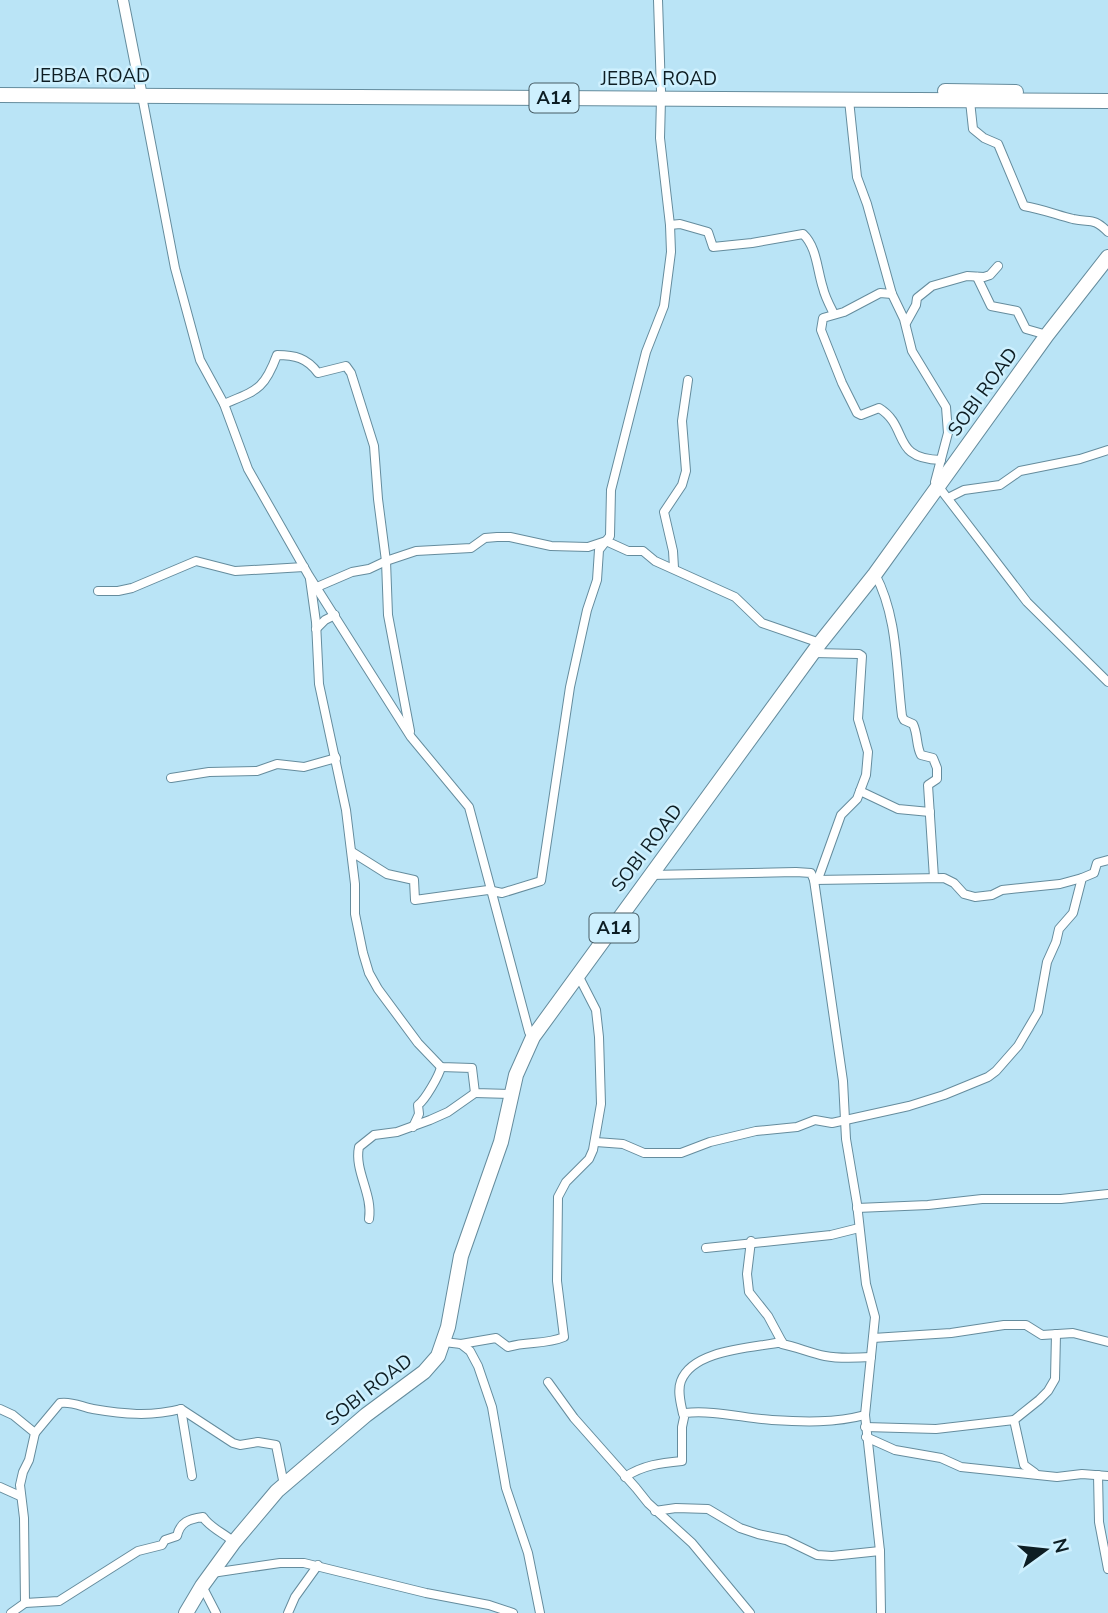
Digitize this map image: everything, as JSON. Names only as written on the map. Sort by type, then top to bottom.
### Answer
[{"type":"highway","name":"A14","points":[[0,87],[141,92],[661,95],[1108,92]]},
{"type":"highway","name":"JEBBA ROAD","points":[[0,95],[141,92]]},
{"type":"highway","name":"JEBBA ROAD","points":[[661,95],[1108,102]]},
{"type":"highway","name":"SOBI ROAD","points":[[186,1613],[234,1542],[285,1485],[366,1415],[424,1372],[438,1356],[444,1342],[461,1256],[498,1152],[516,1075],[533,1037],[817,648],[943,493],[1047,335],[1108,257]]},
{"type":"street","points":[[123,0],[175,268],[200,360],[224,404],[248,469],[304,568],[411,737],[468,807],[529,1032],[533,1037]]},
{"type":"street","points":[[352,852],[387,873],[414,880],[415,900],[488,890],[502,893],[541,881],[570,687],[587,610],[597,580],[599,550],[610,536],[611,490],[646,352],[664,306],[671,252],[660,138],[659,0]]},
{"type":"street","points":[[849,100],[857,177],[892,294],[906,323],[912,351],[946,407],[947,433],[935,478],[943,493],[977,533],[1027,602],[1108,682]]},
{"type":"street","points":[[970,101],[973,129],[998,144],[1024,206],[1055,212],[1075,220],[1099,222],[1108,232]]},
{"type":"street","points":[[670,225],[680,224],[708,232],[713,247],[803,234],[811,246],[820,271],[821,284],[834,314]]},
{"type":"street","points":[[906,323],[917,298],[927,288],[967,276],[990,275],[998,266]]},
{"type":"street","points":[[976,276],[991,306],[1017,311],[1026,329],[1047,335]]},
{"type":"street","points":[[892,294],[880,293],[821,320],[821,330],[853,408],[861,415],[879,408],[886,412],[904,446],[911,453],[920,459],[941,460]]},
{"type":"street","points":[[224,404],[257,390],[269,377],[277,355],[308,360],[318,373],[346,366],[351,373],[374,446],[386,561],[388,615],[411,737]]},
{"type":"street","points":[[674,568],[673,551],[663,512],[682,485],[686,471],[682,421],[688,380]]},
{"type":"street","points":[[943,493],[1000,485],[1020,471],[1080,459],[1108,450]]},
{"type":"street","points":[[317,587],[352,572],[369,569],[416,551],[471,548],[485,538],[510,537],[551,546],[588,547],[606,541],[628,551],[643,551],[655,561],[735,597],[762,623],[817,648],[862,656],[858,719],[868,757],[866,775],[857,799],[841,815],[816,879],[844,1081],[845,1118],[866,1284],[874,1309],[865,1427],[880,1551],[881,1613]]},
{"type":"street","points":[[98,592],[132,588],[197,561],[235,571],[304,568]]},
{"type":"street","points":[[875,574],[884,589],[890,611],[902,716],[913,724],[917,732],[921,755],[933,758],[937,768],[937,779],[928,785],[934,878]]},
{"type":"street","points":[[309,576],[319,684],[336,758],[352,852],[355,914],[369,973],[403,1024],[441,1067],[472,1068],[475,1093]]},
{"type":"street","points":[[316,629],[335,615]]},
{"type":"street","points":[[171,778],[219,771],[257,771],[277,764],[304,766],[336,758]]},
{"type":"street","points":[[860,791],[898,809],[930,812]]},
{"type":"street","points":[[816,879],[949,879],[964,894],[975,897],[992,895],[1002,890],[1060,884],[1082,878],[1094,873],[1097,863],[1108,860]]},
{"type":"street","points":[[650,874],[796,872],[811,873],[816,879]]},
{"type":"street","points":[[596,1142],[623,1144],[644,1153],[681,1153],[710,1142],[756,1131],[797,1127],[815,1120],[832,1123],[845,1118],[870,1115],[926,1101],[979,1082],[996,1071],[1018,1046],[1038,1012],[1047,962],[1059,929],[1073,913],[1082,878]]},
{"type":"street","points":[[444,1342],[461,1344],[496,1338],[508,1347],[521,1343],[538,1345],[564,1337],[558,1281],[558,1196],[566,1182],[589,1159],[596,1142],[601,1104],[596,1010],[578,975]]},
{"type":"street","points":[[413,1126],[419,1115],[418,1105],[425,1100],[441,1067]]},
{"type":"street","points":[[369,1219],[369,1200],[358,1158],[359,1147],[374,1135],[397,1132],[448,1111],[475,1093],[511,1094]]},
{"type":"street","points":[[858,1208],[982,1199],[1061,1199],[1108,1194]]},
{"type":"street","points":[[706,1248],[751,1241],[831,1235],[859,1228]]},
{"type":"street","points":[[751,1241],[747,1274],[749,1292],[768,1316],[782,1344],[826,1356],[871,1357]]},
{"type":"street","points":[[873,1338],[951,1334],[1004,1325],[1026,1325],[1042,1335],[1073,1333],[1108,1342]]},
{"type":"street","points":[[865,1427],[936,1429],[1014,1420],[1048,1391],[1055,1379],[1056,1334]]},
{"type":"street","points":[[625,1477],[635,1470],[653,1464],[682,1461],[683,1414],[679,1389],[681,1380],[698,1361],[721,1353],[782,1342]]},
{"type":"street","points":[[461,1344],[474,1357],[492,1407],[508,1495],[528,1553],[540,1613]]},
{"type":"street","points":[[548,1382],[574,1418],[625,1477],[655,1511],[692,1543],[750,1613]]},
{"type":"street","points":[[25,1603],[24,1518],[20,1496],[23,1472],[29,1460],[35,1433],[61,1403],[69,1402],[135,1416],[181,1409],[233,1443],[240,1445],[258,1442],[276,1445],[285,1485]]},
{"type":"street","points":[[0,1409],[13,1415],[35,1433]]},
{"type":"street","points":[[181,1409],[192,1476]]},
{"type":"street","points":[[683,1414],[693,1412],[772,1420],[834,1421],[865,1415]]},
{"type":"street","points":[[1014,1420],[1024,1465],[1037,1474]]},
{"type":"street","points":[[866,1437],[895,1450],[941,1458],[961,1467],[1057,1477],[1082,1474],[1108,1476]]},
{"type":"street","points":[[1098,1475],[1099,1522],[1108,1569]]},
{"type":"street","points":[[0,1488],[20,1496]]},
{"type":"street","points":[[655,1511],[687,1507],[708,1509],[740,1528],[786,1540],[817,1555],[880,1551]]},
{"type":"street","points":[[11,1613],[25,1603],[59,1601],[138,1551],[162,1545],[165,1540],[177,1536],[179,1528],[189,1519],[203,1517],[209,1525],[219,1529],[234,1542]]},
{"type":"street","points":[[212,1573],[279,1563],[318,1565],[426,1593],[478,1602],[513,1613]]},
{"type":"street","points":[[288,1613],[295,1597],[318,1565]]},
{"type":"street","points":[[202,1586],[216,1613]]}]
